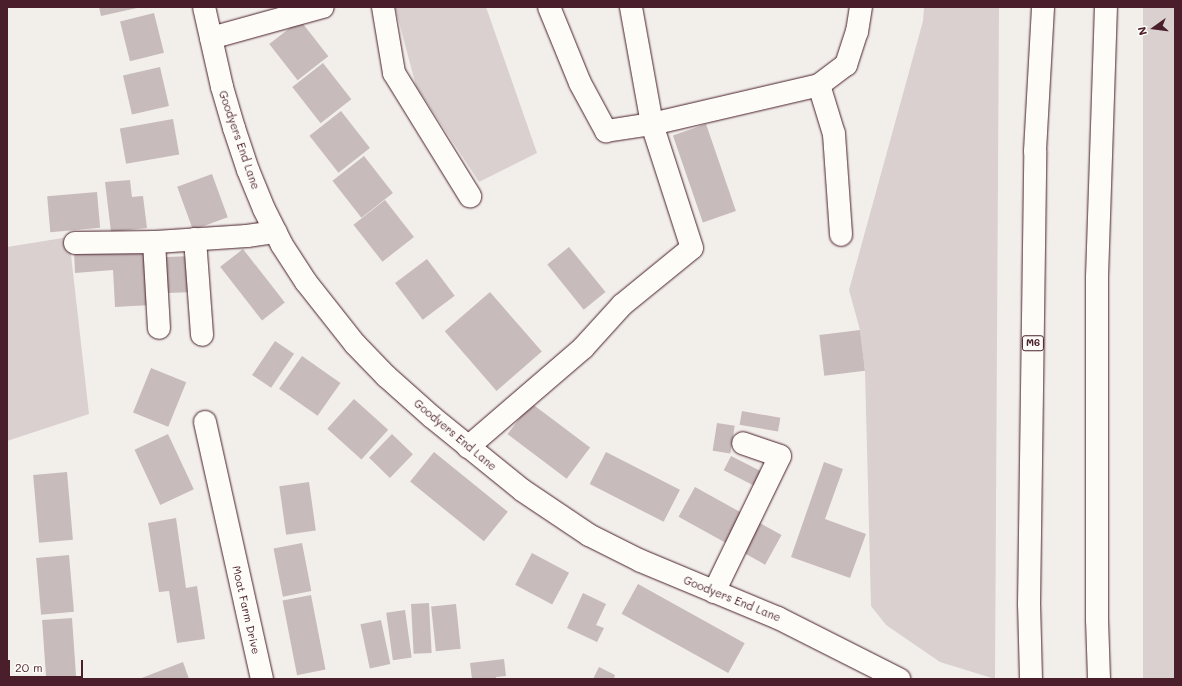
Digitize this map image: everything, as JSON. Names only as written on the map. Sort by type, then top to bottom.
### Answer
[{"type":"main road","name":"Goodyers End Lane","points":[[204,7],[222,87],[248,170],[276,232],[306,282],[355,344],[386,376],[468,447],[522,490],[589,535],[640,561],[778,618],[895,678]]},
{"type":"main road","points":[[211,38],[323,7]]},
{"type":"main road","points":[[383,7],[394,73],[470,196]]},
{"type":"main road","points":[[549,7],[580,83],[606,131],[652,124],[820,85],[846,65],[857,32],[861,7]]},
{"type":"main road","points":[[468,447],[583,348],[622,305],[692,248],[652,124],[630,7]]},
{"type":"main road","name":"M6","points":[[1031,679],[1030,605],[1035,151],[1043,7]]},
{"type":"main road","points":[[1099,679],[1097,620],[1097,277],[1106,7]]},
{"type":"main road","points":[[820,85],[834,134],[842,235]]},
{"type":"main road","points":[[75,243],[195,240],[276,232]]},
{"type":"main road","points":[[195,240],[202,336]]},
{"type":"main road","points":[[154,242],[159,328]]},
{"type":"main road","name":"Moat Farm Drive","points":[[205,422],[230,541],[262,679]]},
{"type":"main road","points":[[714,592],[780,456],[743,443]]},
{"type":"shaded area","points":[[395,7],[486,7],[537,153],[479,182],[416,86]]},
{"type":"shaded area","points":[[924,7],[999,7],[995,679],[940,662],[886,625],[871,606],[865,371],[860,330],[849,290],[923,21]]},
{"type":"shaded area","points":[[1143,7],[1175,7],[1175,679],[1143,679]]},
{"type":"shaded area","points":[[69,237],[89,414],[7,441],[7,247]]},
{"type":"building","points":[[99,7],[137,7],[137,8],[101,16]]},
{"type":"building","points":[[154,13],[164,53],[130,61],[120,21]]},
{"type":"building","points":[[300,20],[328,56],[298,80],[269,44]]},
{"type":"building","points":[[323,63],[351,99],[321,123],[292,87]]},
{"type":"building","points":[[160,67],[169,106],[132,115],[123,76]]},
{"type":"building","points":[[341,111],[370,148],[338,173],[309,136]]},
{"type":"building","points":[[173,119],[179,154],[126,164],[120,128]]},
{"type":"building","points":[[706,124],[736,211],[703,222],[673,135]]},
{"type":"building","points":[[364,156],[393,193],[361,218],[332,181]]},
{"type":"building","points":[[212,174],[228,217],[193,230],[177,187]]},
{"type":"building","points":[[130,180],[132,197],[143,196],[147,228],[111,232],[105,182]]},
{"type":"building","points":[[97,192],[100,228],[50,232],[47,196]]},
{"type":"building","points":[[385,200],[414,237],[382,262],[353,225]]},
{"type":"building","points":[[147,247],[151,305],[115,307],[113,270],[75,273],[74,251]]},
{"type":"building","points":[[569,247],[606,292],[584,310],[547,265]]},
{"type":"building","points":[[243,249],[285,303],[262,320],[220,267]]},
{"type":"building","points":[[193,256],[194,292],[167,293],[166,257]]},
{"type":"building","points":[[427,259],[455,296],[423,320],[395,283]]},
{"type":"building","points":[[490,292],[542,352],[497,391],[445,331]]},
{"type":"building","points":[[860,330],[865,371],[824,376],[819,335]]},
{"type":"building","points":[[275,341],[294,354],[271,388],[252,375]]},
{"type":"building","points":[[302,356],[341,383],[318,416],[279,389]]},
{"type":"building","points":[[151,368],[186,382],[168,427],[133,413]]},
{"type":"building","points":[[354,399],[388,430],[361,460],[327,429]]},
{"type":"building","points":[[531,403],[590,448],[567,479],[508,434]]},
{"type":"building","points":[[742,411],[780,418],[778,432],[740,425]]},
{"type":"building","points":[[717,423],[735,426],[730,453],[713,451]]},
{"type":"building","points":[[168,434],[194,489],[160,505],[134,450]]},
{"type":"building","points":[[392,434],[413,454],[390,478],[369,458]]},
{"type":"building","points":[[434,452],[508,512],[484,541],[410,482]]},
{"type":"building","points":[[606,452],[680,490],[664,522],[590,484]]},
{"type":"building","points":[[731,456],[764,473],[757,487],[724,470]]},
{"type":"building","points":[[824,462],[843,469],[825,519],[866,534],[850,578],[791,557]]},
{"type":"building","points":[[67,472],[73,540],[39,543],[33,475]]},
{"type":"building","points":[[309,482],[316,531],[286,535],[279,486]]},
{"type":"building","points":[[695,487],[782,535],[765,565],[679,517]]},
{"type":"building","points":[[176,518],[186,588],[197,586],[205,639],[177,643],[169,591],[159,592],[148,523]]},
{"type":"building","points":[[302,543],[311,591],[283,597],[274,549]]},
{"type":"building","points":[[532,553],[569,573],[552,605],[515,585]]},
{"type":"building","points":[[69,555],[74,612],[41,615],[36,558]]},
{"type":"building","points":[[638,584],[745,643],[728,673],[622,614]]},
{"type":"building","points":[[583,593],[606,604],[596,625],[604,628],[597,642],[567,628]]},
{"type":"building","points":[[311,595],[326,670],[297,675],[283,601]]},
{"type":"building","points":[[429,603],[432,653],[414,654],[411,604]]},
{"type":"building","points":[[456,604],[461,649],[436,651],[431,607]]},
{"type":"building","points":[[405,610],[412,658],[393,660],[386,613]]},
{"type":"building","points":[[72,618],[76,679],[46,679],[42,620]]},
{"type":"building","points":[[381,620],[390,664],[370,668],[360,624]]},
{"type":"building","points":[[504,659],[506,676],[496,677],[496,679],[472,679],[470,663]]},
{"type":"building","points":[[183,662],[189,679],[139,679]]},
{"type":"building","points":[[599,667],[615,675],[614,679],[593,679]]}]
